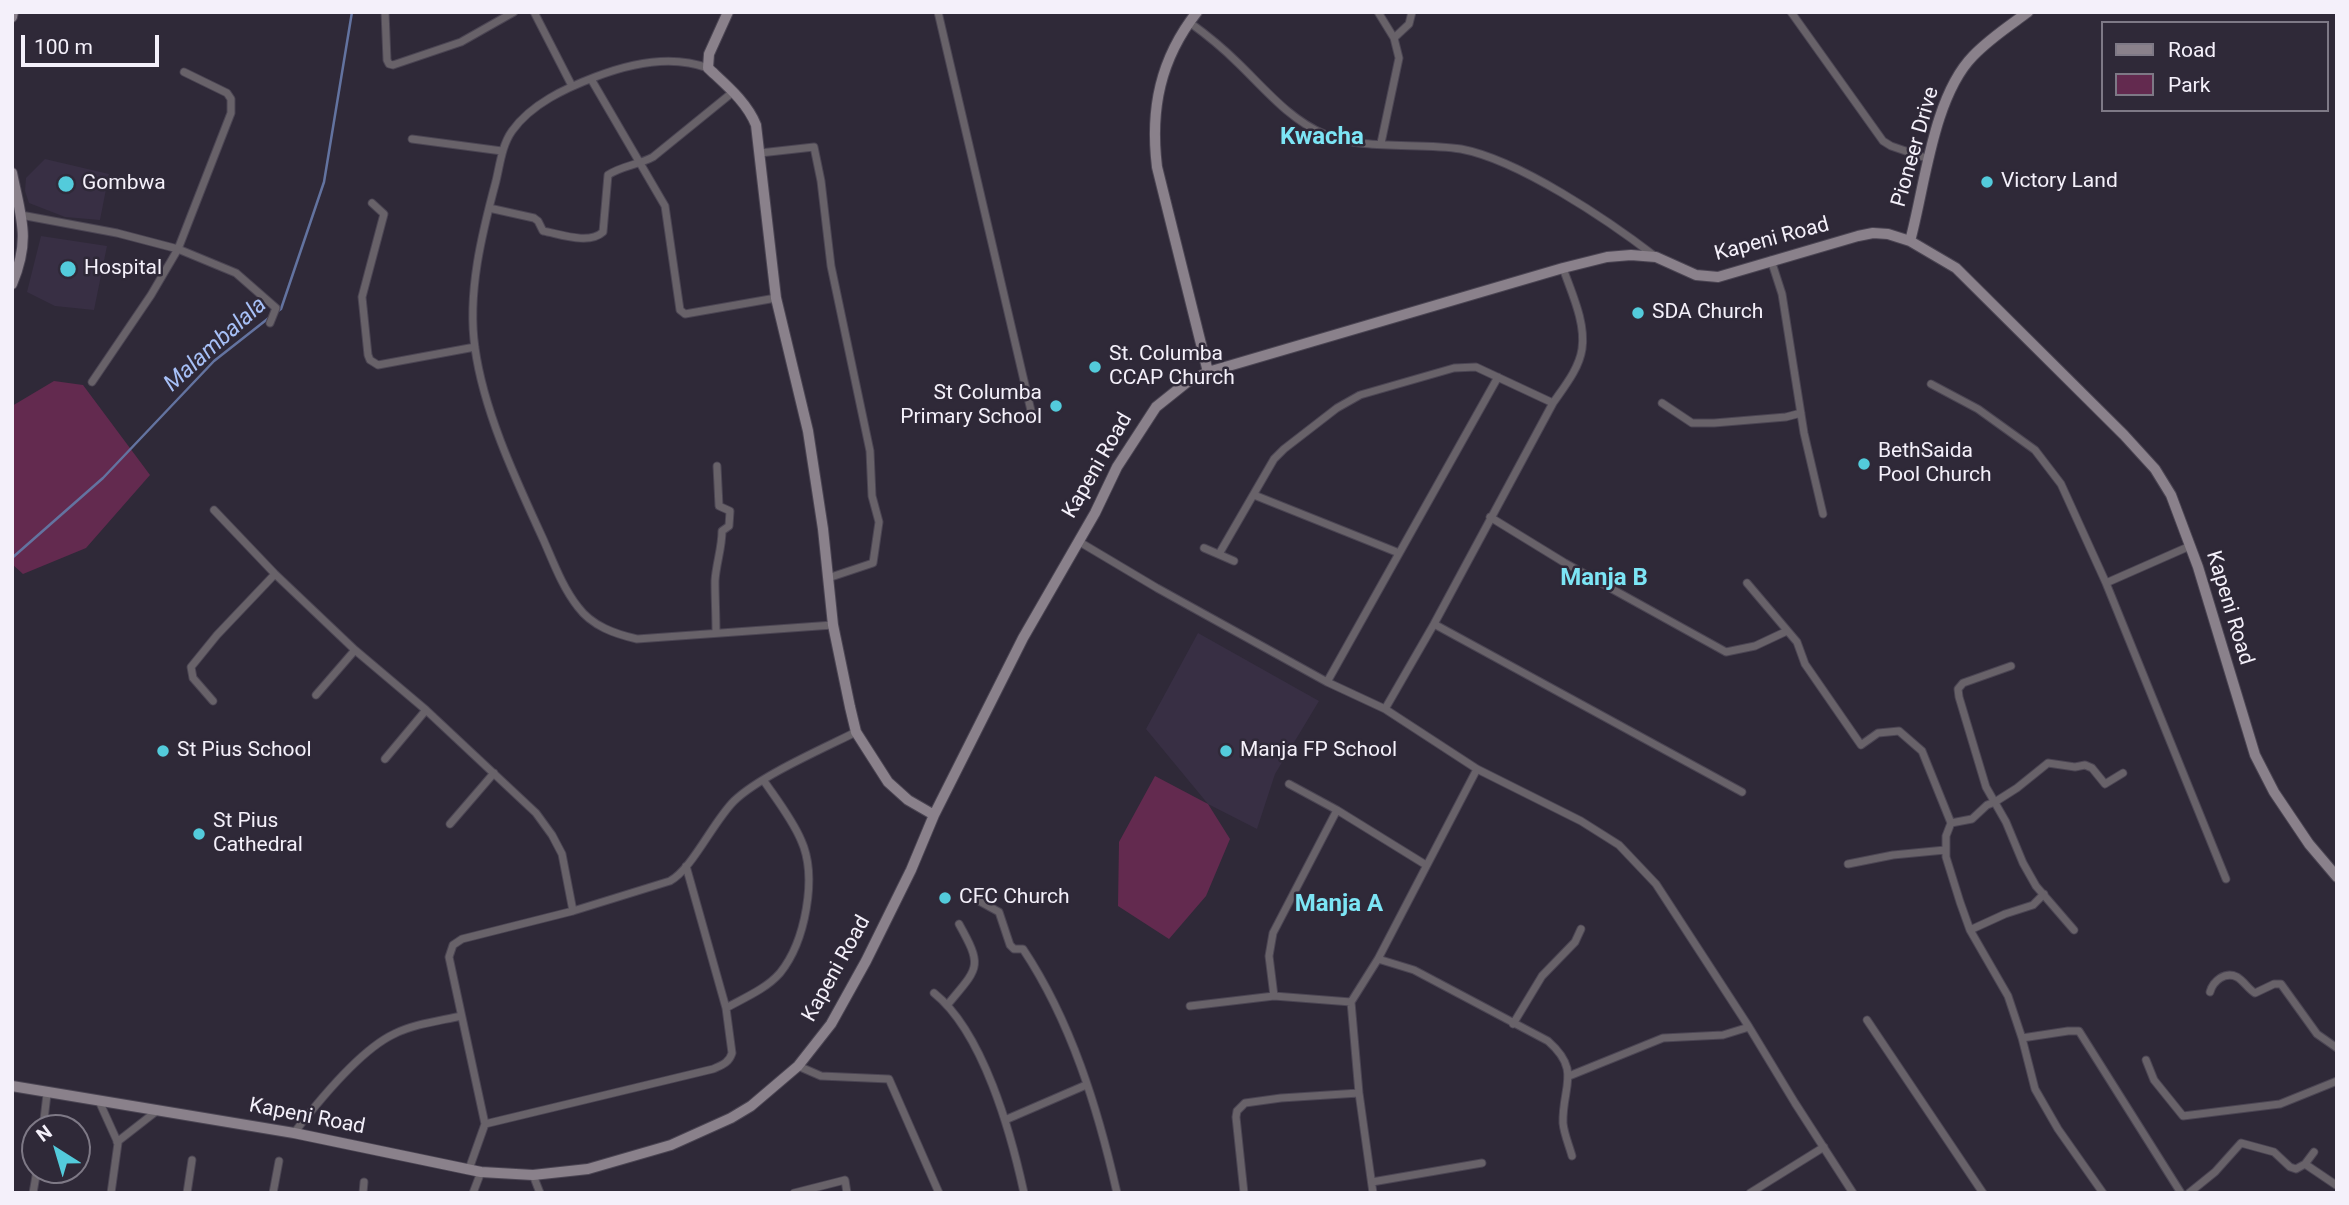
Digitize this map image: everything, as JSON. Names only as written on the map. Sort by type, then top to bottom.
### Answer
[{"type":"main road","points":[[728,12],[709,54],[708,68],[733,92],[753,117],[761,153],[776,298],[808,431],[833,625],[856,732],[895,790],[934,815]]},
{"type":"main road","points":[[1198,12],[1179,39],[1162,77],[1154,114],[1154,134],[1157,167],[1208,372]]},
{"type":"main road","name":"Pioneer Drive","points":[[1910,240],[1941,113],[1957,78],[1971,58],[2028,12]]},
{"type":"main road","points":[[12,173],[21,215],[24,248],[12,284]]},
{"type":"main road","name":"Kapeni Road","points":[[12,1086],[47,1094],[294,1133],[475,1170],[533,1175],[588,1168],[681,1141],[751,1106],[798,1066],[831,1024],[866,961],[911,870],[934,815],[1023,638],[1095,513],[1117,467],[1151,414],[1186,383],[1208,372],[1607,257],[1656,257],[1696,275],[1718,277],[1873,233],[1910,240],[1936,254],[1973,283],[2124,435],[2164,481],[2190,546],[2255,755],[2274,792],[2309,844],[2337,877]]},
{"type":"street","points":[[385,12],[387,60],[393,65],[461,42],[514,12]]},
{"type":"street","points":[[534,12],[572,86]]},
{"type":"street","points":[[938,12],[1032,415]]},
{"type":"street","points":[[1378,12],[1394,38],[1399,58],[1381,143]]},
{"type":"street","points":[[1394,38],[1409,24],[1412,12]]},
{"type":"street","points":[[1791,12],[1883,141],[1929,159]]},
{"type":"street","points":[[1189,22],[1213,39],[1298,119],[1321,133],[1338,140],[1460,149],[1487,156],[1557,191],[1656,257]]},
{"type":"street","points":[[708,68],[680,61],[649,62],[618,68],[572,86],[543,102],[519,122],[502,151],[488,208],[472,316],[475,347],[498,432],[532,516],[564,584],[578,608],[590,620],[619,635],[637,639],[833,625]]},
{"type":"street","points":[[92,383],[151,295],[178,249],[232,105],[227,93],[184,72]]},
{"type":"street","points":[[591,79],[665,206],[680,310],[685,314],[776,298]]},
{"type":"street","points":[[488,208],[534,218],[543,231],[597,237],[603,232],[608,175],[613,171],[640,164],[694,125],[733,92]]},
{"type":"street","points":[[412,139],[502,151]]},
{"type":"street","points":[[761,153],[814,147],[821,181],[831,266],[870,451],[872,496],[879,522],[873,563],[828,578]]},
{"type":"street","points":[[372,203],[384,214],[362,297],[370,360],[378,365],[475,347]]},
{"type":"street","points":[[21,215],[117,233],[178,249],[236,273],[276,308],[270,323]]},
{"type":"street","points":[[12,251],[24,248]]},
{"type":"street","points":[[1771,260],[1782,294],[1814,484],[1823,514]]},
{"type":"street","points":[[1385,709],[1553,403],[1572,375],[1582,350],[1582,331],[1563,268]]},
{"type":"street","points":[[1219,554],[1274,459],[1331,413],[1360,395],[1454,368],[1476,367],[1553,403]]},
{"type":"street","points":[[1327,682],[1498,377]]},
{"type":"street","points":[[1931,384],[1978,409],[2035,450],[2066,493],[2106,583],[2226,879]]},
{"type":"street","points":[[1662,403],[1692,423],[1714,424],[1801,413]]},
{"type":"street","points":[[716,632],[715,582],[718,556],[722,531],[729,526],[730,511],[719,506],[717,466]]},
{"type":"street","points":[[1254,495],[1399,553]]},
{"type":"street","points":[[214,510],[275,574],[355,650],[426,710],[536,813],[562,854],[573,911]]},
{"type":"street","points":[[1490,517],[1565,563],[1726,652],[1755,646],[1787,631]]},
{"type":"street","points":[[1078,541],[1157,589],[1327,682],[1385,709],[1477,769],[1581,821],[1619,845],[1656,884],[1853,1193]]},
{"type":"street","points":[[2106,583],[2190,546]]},
{"type":"street","points":[[1204,548],[1234,561]]},
{"type":"street","points":[[213,701],[193,678],[191,667],[217,635],[275,574]]},
{"type":"street","points":[[1747,583],[1797,642],[1805,664],[1861,746],[1878,733],[1899,732],[1922,751],[1951,823],[1945,850],[1970,930],[2008,996],[2035,1089],[2058,1129],[2104,1193]]},
{"type":"street","points":[[1434,624],[1742,792]]},
{"type":"street","points":[[316,695],[355,650]]},
{"type":"street","points":[[2011,666],[1963,683],[1958,689],[1986,787],[1996,802],[2036,886],[2074,930]]},
{"type":"street","points":[[385,759],[426,710]]},
{"type":"street","points":[[474,1193],[475,1170],[485,1124],[449,957],[453,945],[458,940],[573,911],[682,875],[686,865],[736,800],[764,781],[856,732]]},
{"type":"street","points":[[1951,823],[1972,819],[1987,805],[2017,788],[2048,763],[2085,765],[2092,768],[2105,784],[2123,774]]},
{"type":"street","points":[[1373,1193],[1359,1093],[1351,1002],[1377,959],[1477,769]]},
{"type":"street","points":[[450,824],[494,773]]},
{"type":"street","points":[[726,1009],[767,984],[778,974],[794,946],[808,900],[807,858],[802,842],[764,781]]},
{"type":"street","points":[[1289,784],[1426,865]]},
{"type":"street","points":[[1274,996],[1269,956],[1273,933],[1337,810]]},
{"type":"street","points":[[1847,864],[1893,855],[1945,850]]},
{"type":"street","points":[[485,1124],[700,1073],[725,1064],[732,1053],[726,1009],[686,865]]},
{"type":"street","points":[[1970,930],[2033,905],[2045,894]]},
{"type":"street","points":[[979,901],[999,912],[1010,945],[1014,949],[1023,948],[1061,1019],[1086,1085],[1117,1193]]},
{"type":"street","points":[[948,1004],[968,978],[976,962],[959,923]]},
{"type":"street","points":[[1513,1024],[1542,976],[1575,942],[1581,929]]},
{"type":"street","points":[[1377,959],[1414,970],[1548,1041],[1556,1048],[1568,1066],[1563,1125],[1572,1156]]},
{"type":"street","points":[[2210,992],[2215,982],[2223,976],[2239,978],[2255,993],[2274,984],[2281,984],[2317,1034],[2337,1048]]},
{"type":"street","points":[[934,993],[957,1015],[976,1050],[1005,1120],[1024,1193]]},
{"type":"street","points":[[1190,1006],[1274,996],[1351,1002]]},
{"type":"street","points":[[294,1133],[338,1082],[379,1043],[402,1031],[461,1016]]},
{"type":"street","points":[[1867,1020],[1983,1193]]},
{"type":"street","points":[[1569,1076],[1663,1038],[1723,1035],[1749,1027]]},
{"type":"street","points":[[2022,1038],[2079,1031],[2180,1193]]},
{"type":"street","points":[[2146,1060],[2154,1080],[2183,1116],[2280,1104],[2337,1082]]},
{"type":"street","points":[[798,1066],[821,1076],[889,1079],[939,1193]]},
{"type":"street","points":[[1005,1120],[1086,1085]]},
{"type":"street","points":[[1244,1193],[1236,1117],[1237,1111],[1245,1103],[1359,1093]]},
{"type":"street","points":[[45,1114],[47,1094]]},
{"type":"street","points":[[99,1101],[117,1142],[111,1193]]},
{"type":"street","points":[[117,1142],[159,1110]]},
{"type":"street","points":[[2189,1193],[2215,1172],[2241,1143],[2274,1152],[2296,1169],[2305,1164],[2314,1152]]},
{"type":"street","points":[[1750,1193],[1824,1147]]},
{"type":"street","points":[[187,1193],[192,1160]]},
{"type":"street","points":[[273,1193],[279,1161]]},
{"type":"street","points":[[1373,1182],[1482,1163]]},
{"type":"street","points":[[2305,1164],[2336,1185]]},
{"type":"street","points":[[533,1175],[540,1193]]},
{"type":"street","points":[[794,1193],[845,1180],[847,1193]]},
{"type":"street","points":[[363,1193],[364,1182]]},
{"type":"shaded area","name":"Gombwa","points":[[45,159],[109,174],[100,220],[65,217],[29,203],[25,191],[26,178]]},
{"type":"shaded area","name":"Hospital","points":[[41,236],[107,246],[94,310],[55,306],[27,292]]},
{"type":"shaded area","name":"Manja FP School","points":[[1198,633],[1319,701],[1275,774],[1257,829],[1208,804],[1146,729]]},
{"type":"green space","points":[[54,381],[83,385],[150,475],[86,548],[23,574],[12,564],[12,406]]},
{"type":"green space","points":[[1155,776],[1208,804],[1230,839],[1206,896],[1169,939],[1118,906],[1119,842]]},
{"type":"waterway","name":"Malambalala","points":[[278,311],[281,309],[324,182],[352,12]]},
{"type":"waterway","name":"Malambalala","points":[[12,558],[103,478],[214,361],[270,317]]},
{"type":"place","name":"Victory Land","points":[[1987,182]]},
{"type":"place","name":"Gombwa","points":[[66,184]]},
{"type":"place","name":"Hospital","points":[[68,269]]},
{"type":"place","name":"SDA Church","points":[[1638,313]]},
{"type":"place","name":"St. Columba CCAP Church","points":[[1095,367]]},
{"type":"place","name":"St Columba Primary School","points":[[1056,406]]},
{"type":"place","name":"BethSaida Pool Church","points":[[1864,464]]},
{"type":"place","name":"St Pius School","points":[[163,751]]},
{"type":"place","name":"Manja FP School","points":[[1226,751]]},
{"type":"place","name":"St Pius Cathedral","points":[[199,834]]},
{"type":"place","name":"CFC Church","points":[[945,898]]},
{"type":"district","name":"Kwacha","points":[[1322,138]]},
{"type":"district","name":"Manja B","points":[[1604,579]]},
{"type":"district","name":"Manja A","points":[[1339,905]]}]
